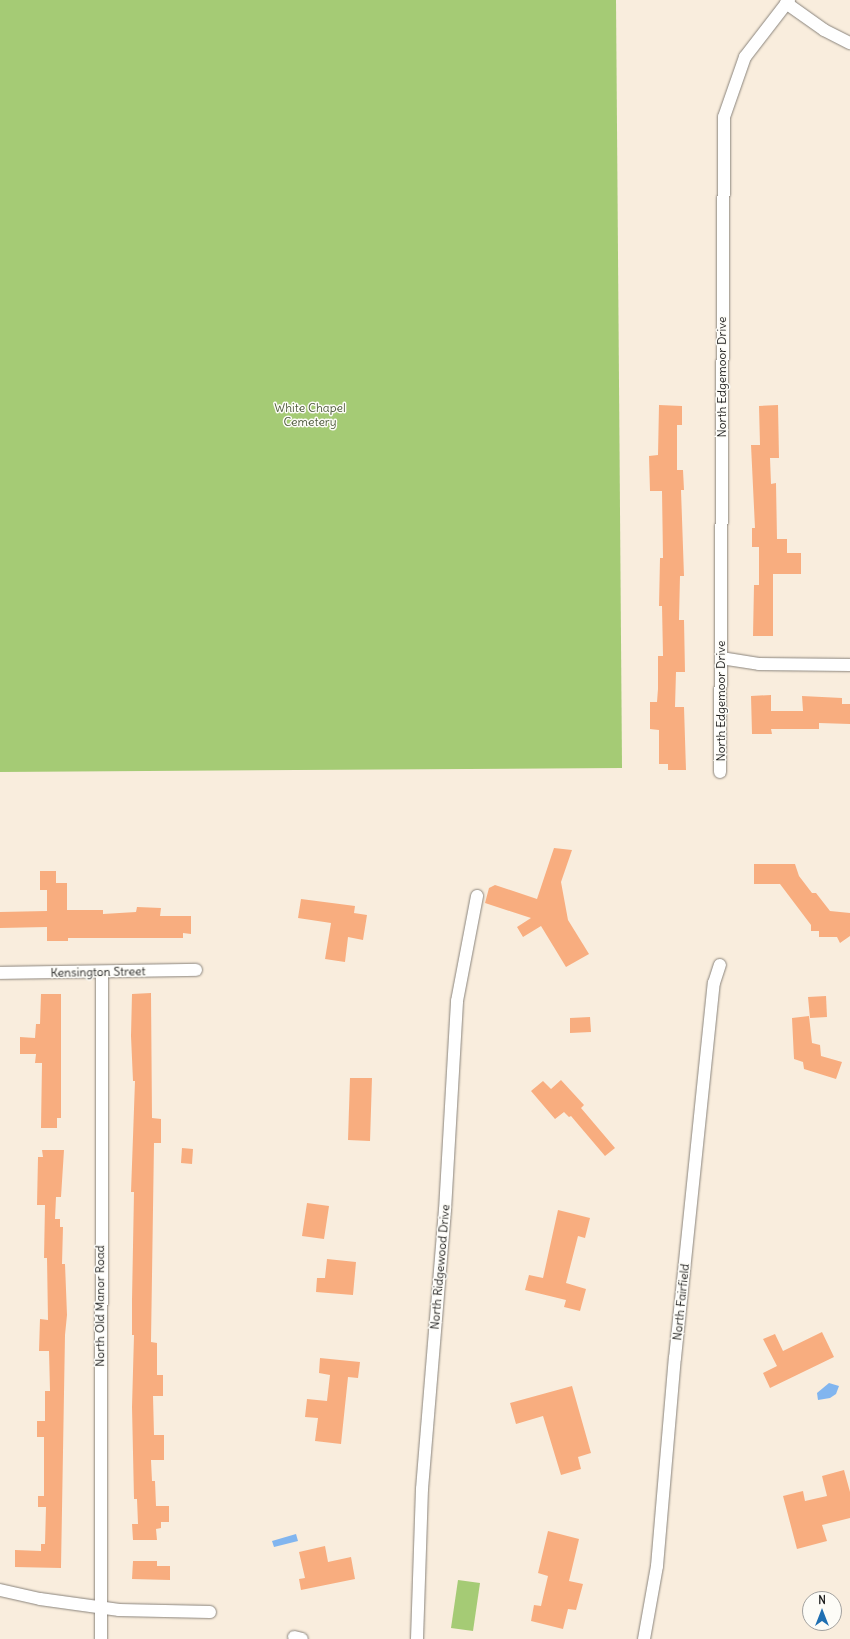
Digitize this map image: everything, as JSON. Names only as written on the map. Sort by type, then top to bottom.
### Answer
[{"type":"street","points":[[788,2],[824,30],[850,43]]},
{"type":"street","name":"North Edgemoor Drive","points":[[720,772],[724,117],[745,57],[788,2]]},
{"type":"street","points":[[721,658],[759,664],[850,664]]},
{"type":"street","name":"North Ridgewood Drive","points":[[417,1639],[422,1489],[445,1210],[457,1001],[477,896]]},
{"type":"street","name":"North Fairfield","points":[[644,1639],[657,1566],[675,1358],[714,983],[720,965]]},
{"type":"street","name":"Kensington Street","points":[[0,973],[102,973],[196,970]]},
{"type":"street","name":"North Old Manor Road","points":[[101,1639],[102,973]]},
{"type":"street","points":[[0,1590],[40,1599],[101,1608],[210,1612]]},
{"type":"green space","name":"White Chapel Cemetery","points":[[0,0],[616,0],[622,768],[0,772]]},
{"type":"green space","points":[[458,1580],[480,1583],[473,1631],[451,1628]]},
{"type":"water","points":[[829,1383],[839,1386],[836,1394],[830,1398],[818,1400],[817,1393]]},
{"type":"water","points":[[296,1534],[298,1541],[274,1547],[272,1541]]},
{"type":"building","points":[[659,405],[682,406],[682,425],[677,425],[677,470],[683,470],[684,490],[681,490],[684,576],[680,576],[679,620],[684,620],[685,672],[676,672],[675,707],[684,707],[686,770],[668,770],[668,764],[659,764],[659,730],[650,729],[650,702],[657,702],[658,656],[663,656],[662,606],[659,606],[660,558],[663,558],[662,491],[650,491],[649,456],[658,455]]},
{"type":"building","points":[[778,405],[779,458],[770,458],[771,484],[776,483],[777,539],[787,539],[787,553],[801,553],[801,574],[773,574],[773,636],[753,636],[754,585],[759,585],[759,547],[752,547],[752,528],[755,528],[751,445],[760,445],[759,406]]},
{"type":"building","points":[[771,695],[771,711],[803,711],[802,696],[842,698],[842,704],[850,704],[850,724],[819,723],[819,729],[771,729],[772,734],[752,734],[751,696]]},
{"type":"building","points":[[554,848],[572,850],[561,882],[568,920],[589,954],[566,967],[541,926],[523,937],[517,927],[531,918],[485,903],[489,888],[495,885],[537,899]]},
{"type":"building","points":[[754,864],[795,864],[799,876],[812,893],[816,893],[830,911],[850,913],[850,936],[840,943],[837,937],[819,937],[819,931],[811,931],[811,925],[780,884],[754,884]]},
{"type":"building","points":[[40,871],[56,871],[56,883],[67,883],[67,910],[103,910],[103,914],[136,912],[137,907],[161,908],[160,916],[191,916],[191,934],[183,933],[183,938],[68,938],[68,941],[47,941],[47,927],[0,928],[0,912],[47,911],[47,890],[40,890]]},
{"type":"building","points":[[301,899],[355,906],[354,913],[367,915],[363,940],[348,937],[345,962],[325,959],[331,923],[298,918]]},
{"type":"building","points":[[151,993],[152,1118],[161,1119],[161,1143],[154,1143],[151,1342],[157,1343],[157,1375],[163,1375],[163,1396],[153,1396],[154,1435],[164,1435],[164,1460],[151,1460],[152,1481],[155,1481],[156,1506],[169,1506],[169,1522],[161,1522],[161,1528],[156,1529],[157,1540],[133,1540],[132,1524],[138,1524],[137,1499],[134,1499],[132,1407],[134,1335],[132,1335],[132,1300],[134,1192],[131,1192],[135,1081],[133,1081],[131,1036],[132,994]]},
{"type":"building","points":[[41,994],[61,994],[61,1118],[57,1118],[57,1128],[41,1128],[42,1063],[35,1063],[36,1054],[20,1054],[20,1037],[35,1038],[36,1024],[40,1024]]},
{"type":"building","points":[[826,996],[827,1017],[810,1018],[808,997]]},
{"type":"building","points":[[809,1016],[812,1043],[820,1045],[821,1056],[842,1062],[836,1079],[804,1069],[803,1062],[794,1059],[792,1018]]},
{"type":"building","points":[[590,1017],[591,1032],[570,1033],[570,1018]]},
{"type":"building","points":[[350,1078],[372,1078],[370,1141],[348,1140]]},
{"type":"building","points":[[561,1080],[584,1105],[581,1108],[615,1148],[605,1156],[571,1116],[569,1117],[564,1112],[555,1119],[531,1091],[543,1081],[551,1089]]},
{"type":"building","points":[[182,1148],[193,1149],[192,1164],[181,1163]]},
{"type":"building","points":[[42,1150],[64,1150],[61,1197],[56,1197],[55,1219],[60,1219],[60,1227],[63,1227],[62,1264],[65,1264],[67,1315],[65,1335],[61,1568],[15,1567],[15,1550],[41,1551],[41,1544],[45,1544],[46,1507],[38,1507],[38,1496],[44,1496],[44,1437],[37,1437],[37,1421],[45,1421],[45,1391],[50,1391],[49,1351],[39,1351],[40,1319],[48,1320],[47,1258],[44,1258],[45,1205],[37,1205],[38,1157],[43,1157]]},
{"type":"building","points":[[307,1203],[329,1206],[324,1239],[302,1236]]},
{"type":"building","points":[[558,1210],[590,1218],[585,1238],[578,1236],[566,1283],[586,1289],[580,1311],[564,1307],[566,1300],[525,1290],[529,1275],[543,1278]]},
{"type":"building","points":[[327,1259],[356,1262],[353,1295],[316,1292],[317,1278],[325,1278]]},
{"type":"building","points":[[822,1332],[834,1357],[770,1388],[763,1373],[777,1366],[763,1339],[775,1334],[783,1351]]},
{"type":"building","points":[[320,1358],[360,1362],[358,1378],[348,1377],[341,1444],[315,1441],[318,1418],[305,1417],[307,1399],[327,1401],[330,1375],[319,1373]]},
{"type":"building","points":[[572,1386],[591,1453],[578,1457],[581,1469],[561,1475],[543,1416],[516,1424],[510,1403]]},
{"type":"building","points":[[844,1470],[850,1492],[850,1518],[822,1525],[827,1541],[797,1549],[783,1496],[803,1491],[805,1501],[827,1496],[822,1476]]},
{"type":"building","points":[[548,1531],[579,1539],[569,1581],[583,1584],[576,1610],[568,1609],[563,1629],[531,1621],[534,1605],[541,1606],[548,1576],[538,1573]]},
{"type":"building","points":[[325,1546],[328,1562],[351,1557],[355,1579],[301,1590],[299,1579],[305,1578],[299,1552]]},
{"type":"building","points":[[133,1561],[157,1561],[157,1566],[170,1566],[170,1580],[132,1579]]}]
